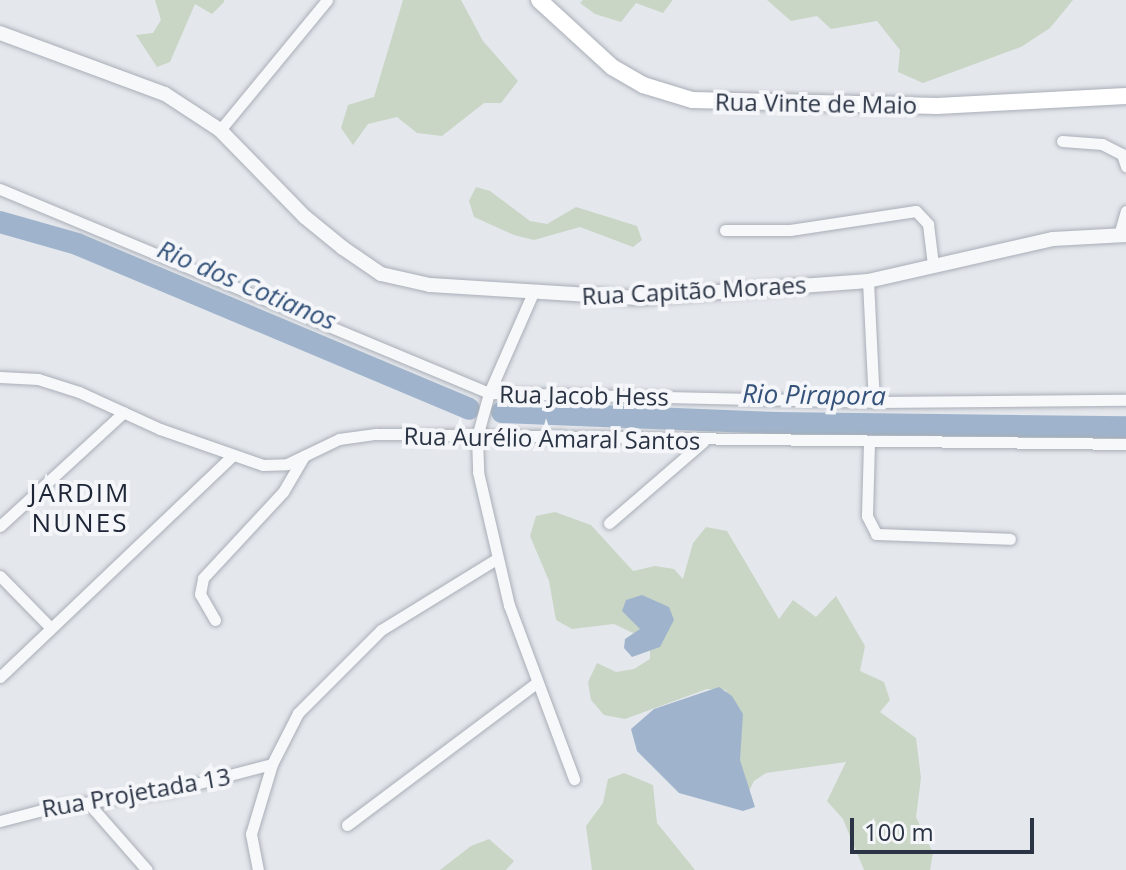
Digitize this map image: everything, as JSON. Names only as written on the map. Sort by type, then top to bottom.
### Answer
[{"type":"main road","name":"Rua Vinte de Maio","points":[[539,0],[612,67],[643,85],[692,100],[937,106],[1126,96]]},
{"type":"street","points":[[220,130],[327,0]]},
{"type":"street","name":"Rua Capitão Moraes","points":[[0,33],[165,94],[220,130],[305,217],[381,274],[532,295],[638,298],[868,281],[1053,239],[1122,235]]},
{"type":"street","points":[[1062,141],[1102,144],[1122,154],[1126,166]]},
{"type":"street","name":"Rua Jacob Hess","points":[[0,189],[489,393],[874,402],[1126,400]]},
{"type":"street","points":[[725,230],[790,230],[916,211],[928,224],[933,265]]},
{"type":"street","points":[[1122,235],[1126,211]]},
{"type":"street","points":[[868,281],[874,402]]},
{"type":"street","points":[[532,295],[489,393],[477,437],[478,472],[495,560],[536,683],[574,779]]},
{"type":"street","name":"Rua Aurélio Amaral Santos","points":[[0,377],[38,379],[232,456],[275,466],[339,439],[376,434],[703,442],[1126,444]]},
{"type":"street","points":[[0,526],[124,412]]},
{"type":"street","points":[[609,523],[703,442]]},
{"type":"street","points":[[869,443],[867,516],[876,534],[1010,539]]},
{"type":"street","points":[[215,620],[200,594],[203,578],[283,492],[304,455]]},
{"type":"street","points":[[0,677],[232,456]]},
{"type":"street","points":[[258,870],[251,834],[272,764],[298,713],[334,672],[381,630],[495,560]]},
{"type":"street","points":[[0,576],[50,627]]},
{"type":"street","points":[[347,825],[536,683]]},
{"type":"street","name":"Rua Projetada 13","points":[[0,821],[50,808],[90,805],[272,764]]},
{"type":"street","points":[[90,805],[147,870]]},
{"type":"green space","points":[[155,0],[224,2],[212,14],[195,4],[170,62],[157,67],[136,35],[153,33],[161,20]]},
{"type":"green space","points":[[403,0],[461,0],[483,41],[518,81],[501,103],[484,103],[442,136],[417,133],[397,117],[368,124],[353,145],[341,128],[348,105],[374,97]]},
{"type":"green space","points":[[583,0],[672,1],[663,13],[636,3],[621,22],[595,14],[580,3]]},
{"type":"green space","points":[[767,0],[1073,0],[1050,28],[1021,47],[923,83],[898,72],[900,50],[877,21],[831,29],[817,16],[791,21]]},
{"type":"green space","points":[[476,187],[490,191],[530,221],[547,224],[576,207],[637,226],[642,240],[633,247],[580,227],[534,240],[514,235],[474,217],[469,201]]},
{"type":"green space","points":[[555,512],[591,525],[633,571],[655,566],[674,569],[683,579],[693,543],[706,527],[727,531],[779,619],[793,600],[816,617],[836,596],[865,646],[860,671],[884,682],[890,700],[880,712],[916,738],[921,778],[916,817],[933,853],[930,870],[864,870],[843,819],[827,801],[846,762],[766,773],[754,781],[742,805],[726,690],[707,689],[625,719],[604,715],[591,700],[588,682],[597,663],[616,672],[634,669],[650,659],[650,641],[614,624],[572,629],[556,620],[549,581],[530,536],[536,516]]},
{"type":"green space","points":[[624,773],[653,785],[657,823],[695,870],[592,870],[586,826],[603,803],[608,779]]},
{"type":"green space","points":[[489,839],[514,861],[506,870],[440,870],[471,846]]},
{"type":"water","points":[[642,595],[669,607],[674,620],[660,647],[632,657],[624,648],[625,639],[640,629],[622,611],[626,600]]},
{"type":"water","points":[[719,687],[732,696],[743,714],[740,760],[755,807],[743,811],[679,793],[637,751],[631,729],[654,709]]},
{"type":"waterway","name":"Rio dos Cotianos","points":[[0,222],[77,244],[469,409]]},
{"type":"waterway","name":"Rio Pirapora","points":[[502,412],[776,423],[1126,427]]},
{"type":"district","name":"JARDIM NUNES","points":[[80,508]]}]
